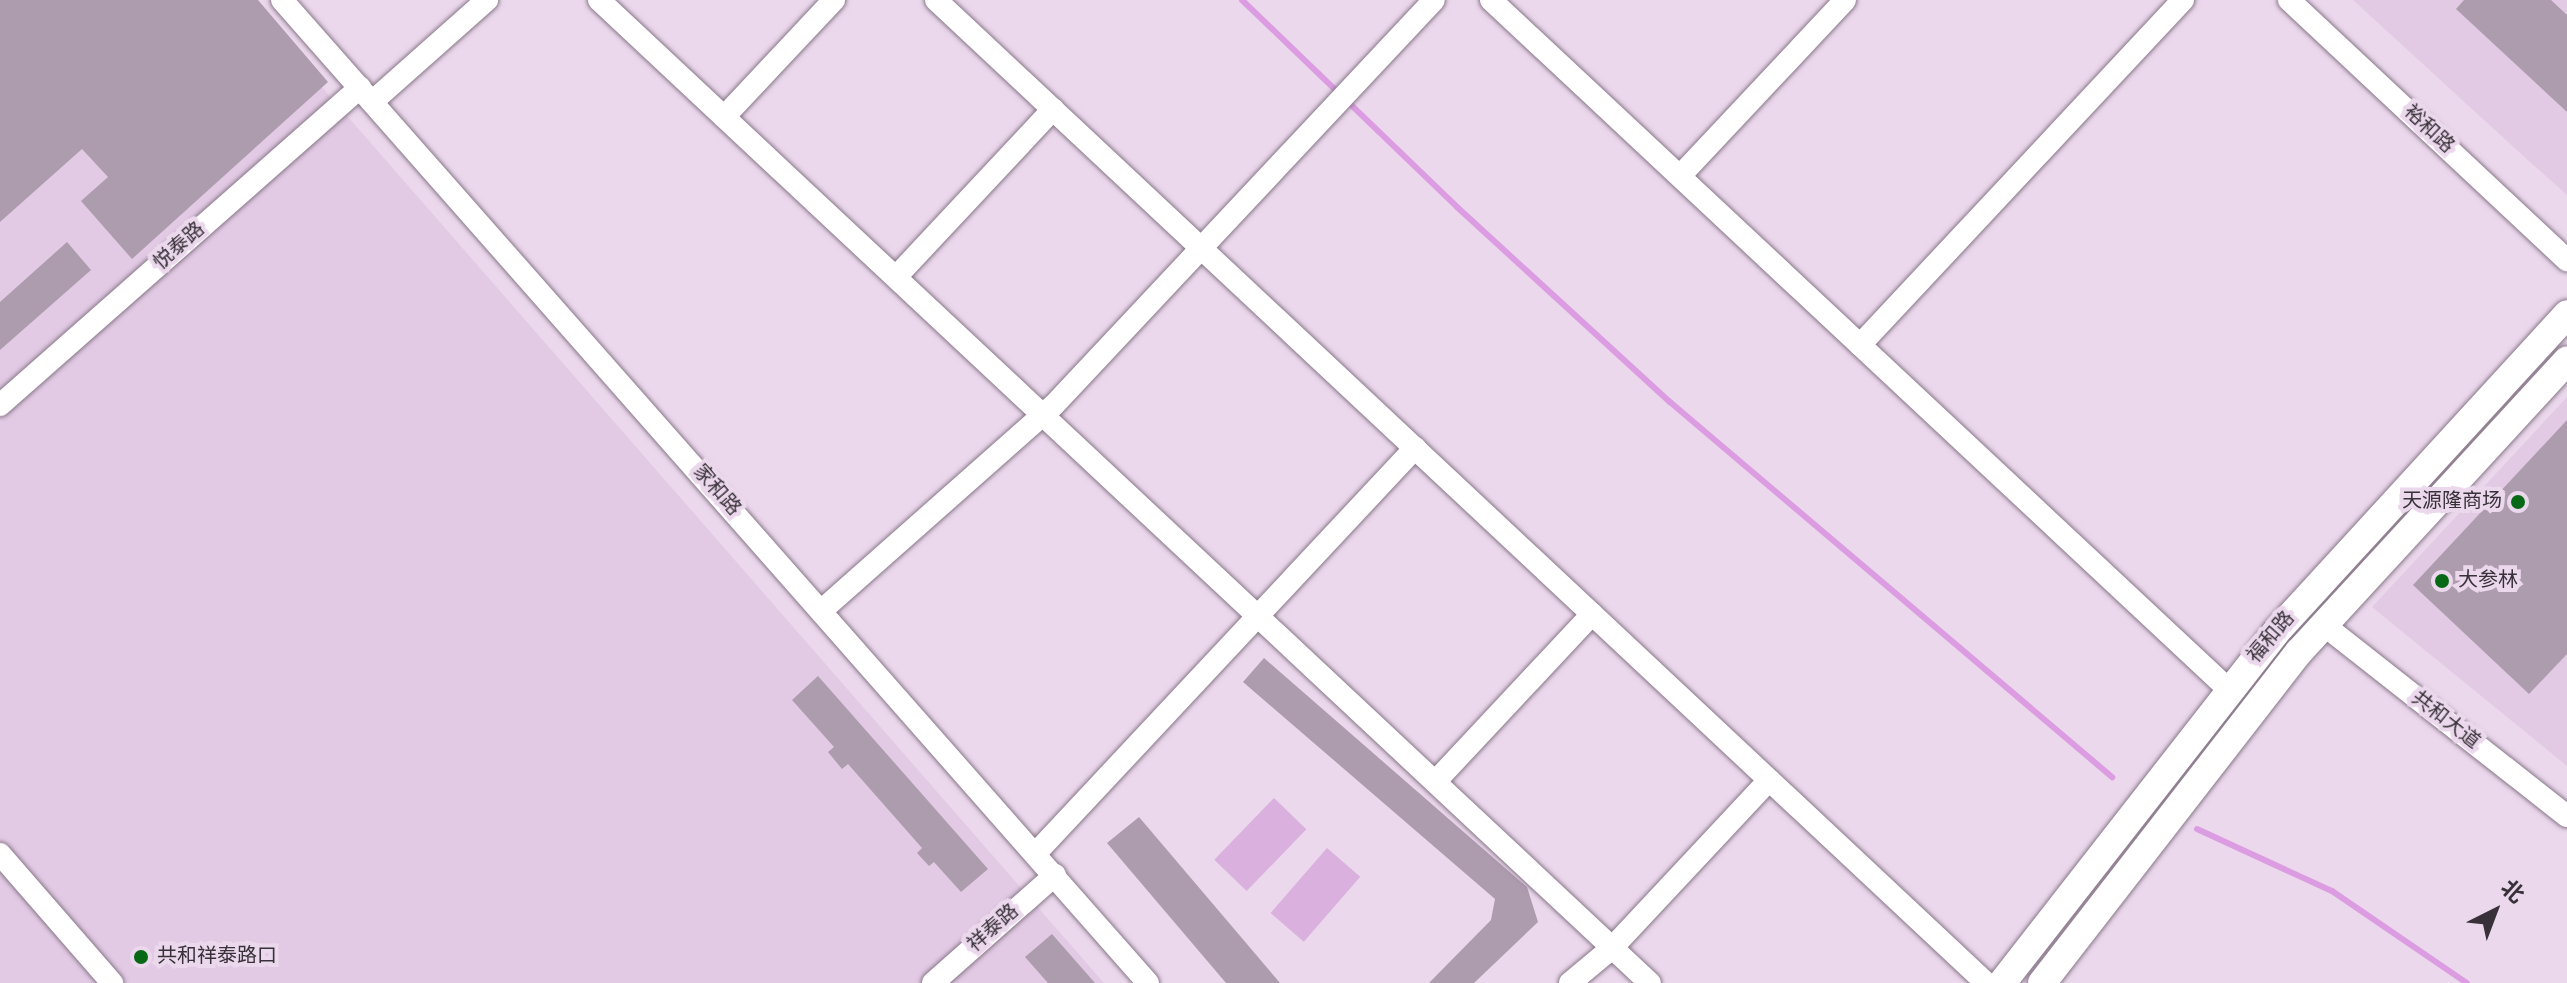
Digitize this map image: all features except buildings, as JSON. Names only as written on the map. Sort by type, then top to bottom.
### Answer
[{"type":"main road","name":"福和路","points":[[2002,983],[2228,689],[2567,314]]},
{"type":"main road","name":"福和路","points":[[2042,983],[2233,730],[2324,625],[2567,361]]},
{"type":"street","name":"家和路","points":[[282,0],[1148,983]]},
{"type":"street","name":"悦泰路","points":[[0,405],[366,95],[487,0]]},
{"type":"street","points":[[599,0],[1650,983]]},
{"type":"street","points":[[724,117],[834,0]]},
{"type":"street","points":[[936,0],[1986,983]]},
{"type":"street","points":[[821,611],[1043,415],[1434,0]]},
{"type":"street","points":[[1491,0],[2228,689]]},
{"type":"street","points":[[1680,176],[1845,0]]},
{"type":"street","points":[[1860,345],[2183,0]]},
{"type":"street","name":"裕和路","points":[[2289,0],[2567,260]]},
{"type":"street","points":[[896,277],[1053,109]]},
{"type":"street","points":[[1036,853],[1415,448]]},
{"type":"street","points":[[1435,782],[1592,614]]},
{"type":"street","name":"共和大道","points":[[2324,625],[2567,816]]},
{"type":"street","points":[[1570,983],[1612,948],[1769,780]]},
{"type":"street","points":[[0,854],[112,983]]},
{"type":"street","name":"祥泰路","points":[[933,983],[1055,875]]},
{"type":"shaded area","points":[[0,0],[246,0],[1104,983],[0,983]]},
{"type":"shaded area","points":[[2353,0],[2567,0],[2567,195],[2520,153]]},
{"type":"shaded area","name":"天源隆商场","points":[[2567,397],[2567,766],[2372,607]]},
{"type":"shaded area","points":[[1274,798],[1306,829],[1247,891],[1214,860]]},
{"type":"shaded area","points":[[1327,848],[1360,877],[1304,942],[1271,913]]},
{"type":"waterway","points":[[1242,0],[1457,207],[1670,402],[2112,777]]},
{"type":"waterway","points":[[2197,829],[2332,891],[2467,983]]},
{"type":"place","name":"天源隆商场","points":[[2518,502]]},
{"type":"place","name":"大参林","points":[[2442,581]]},
{"type":"place","name":"共和祥泰路口","points":[[141,957]]}]
